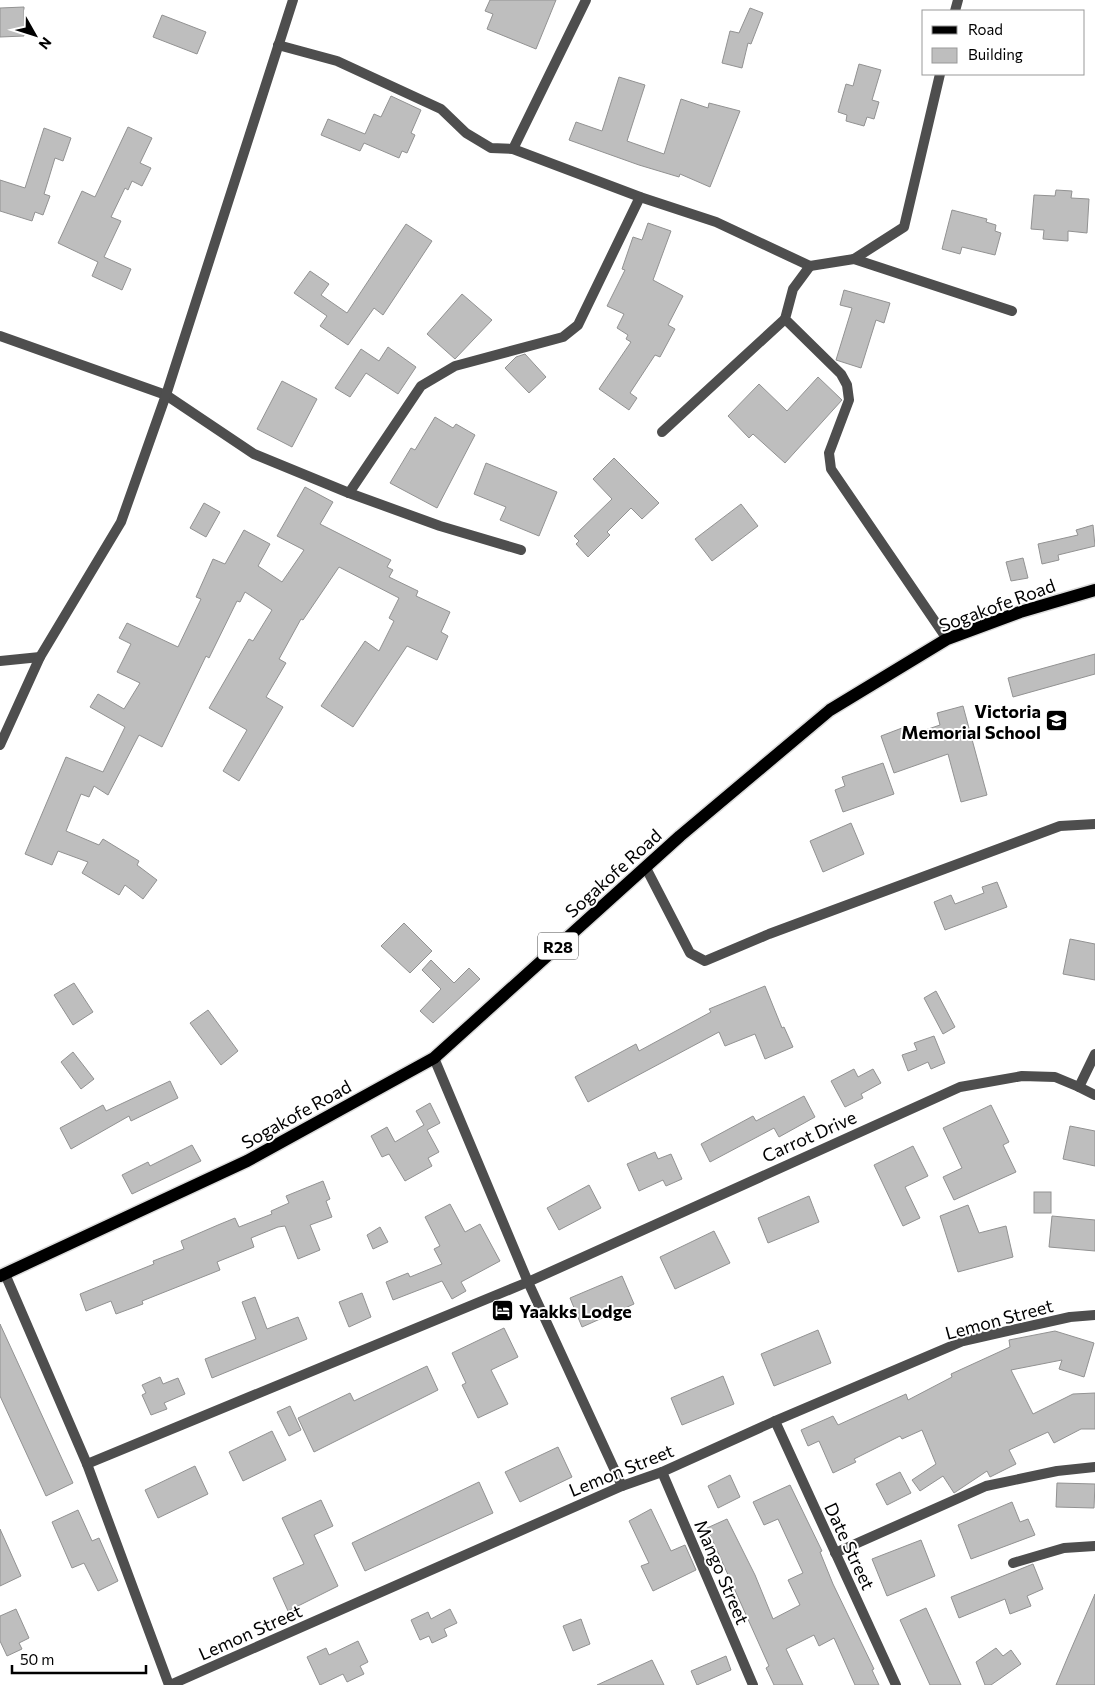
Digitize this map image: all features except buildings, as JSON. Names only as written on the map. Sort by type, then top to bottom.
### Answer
[{"type":"main road","name":"Sogakofe Road","points":[[2,1275],[247,1161],[434,1058],[646,868],[830,710],[947,639],[1020,612],[1095,590]]},
{"type":"street","points":[[0,745],[40,657],[121,522],[166,395],[293,0]]},
{"type":"street","points":[[513,150],[586,0]]},
{"type":"street","points":[[278,45],[337,61],[441,108],[466,133],[491,148],[513,150],[640,197],[716,222],[810,266],[854,259],[904,226],[940,75]]},
{"type":"street","points":[[349,494],[421,386],[456,366],[563,336],[578,325],[640,197]]},
{"type":"street","points":[[854,259],[1012,311]]},
{"type":"street","points":[[662,432],[785,320],[793,289],[810,266]]},
{"type":"street","points":[[785,320],[841,374],[847,385],[849,400],[830,453],[831,469],[947,639]]},
{"type":"street","points":[[0,336],[166,395],[254,454],[349,494],[440,526],[521,550]]},
{"type":"street","points":[[0,661],[40,657]]},
{"type":"street","points":[[646,868],[690,953],[705,961],[768,934],[1060,826],[1095,824]]},
{"type":"street","points":[[1079,1087],[1095,1054]]},
{"type":"street","points":[[434,1058],[528,1282],[622,1486]]},
{"type":"street","name":"Carrot Drive","points":[[87,1464],[528,1282],[960,1088],[1022,1076],[1054,1076],[1095,1095]]},
{"type":"street","points":[[2,1275],[87,1464],[169,1685]]},
{"type":"street","name":"Lemon Street","points":[[169,1685],[622,1486],[662,1472],[775,1421],[963,1341],[1070,1317],[1095,1315]]},
{"type":"street","name":"Date Street","points":[[775,1421],[896,1685]]},
{"type":"street","points":[[835,1553],[986,1486],[1057,1471],[1095,1467]]},
{"type":"street","name":"Mango Street","points":[[662,1472],[750,1684]]},
{"type":"street","points":[[1013,1563],[1064,1548],[1095,1546]]},
{"type":"place","name":"Victoria Memorial School","points":[[1057,721]]},
{"type":"place","name":"Yaakks Lodge","points":[[503,1311]]}]
